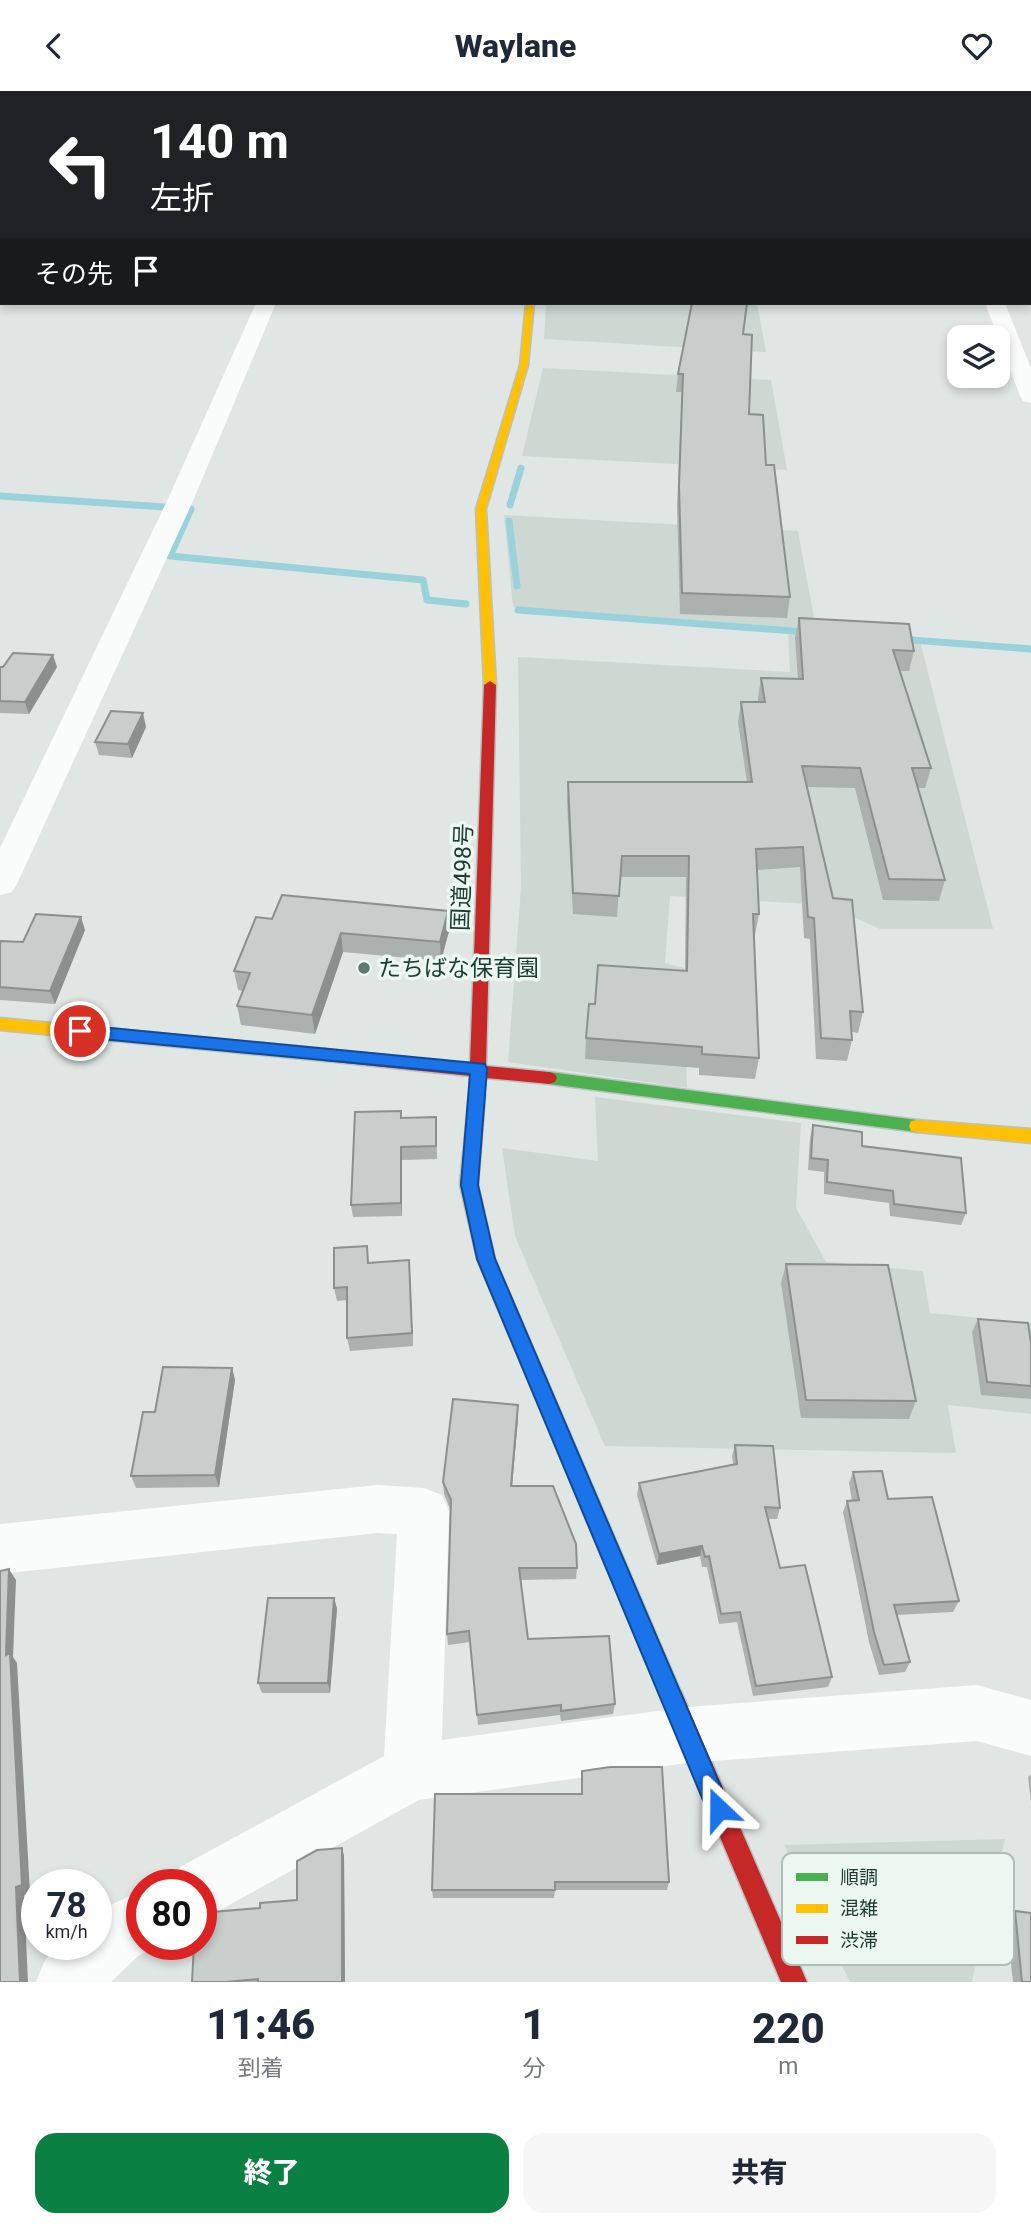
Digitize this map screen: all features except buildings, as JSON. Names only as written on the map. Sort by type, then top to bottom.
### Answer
[{"type":"main road","name":"国道498号","points":[[530,305],[524,365],[481,509],[480,532],[491,657],[479,1069],[469,1185],[486,1259],[782,1954]]},
{"type":"main road","points":[[0,1024],[479,1069],[943,1129],[1031,1136]]},
{"type":"main road","name":"国道498号","points":[[787,1965],[794,1982]]},
{"type":"street","points":[[0,884],[180,501],[265,305]]},
{"type":"street","points":[[996,305],[1031,396]]},
{"type":"street","points":[[0,1549],[377,1509],[424,1512],[412,1772]]},
{"type":"street","points":[[217,1879],[412,1772],[687,1735],[978,1713],[1031,1728]]},
{"type":"street","points":[[67,1982],[115,1935],[126,1929]]},
{"type":"shaded area","points":[[546,305],[757,305],[766,352],[544,339]]},
{"type":"shaded area","points":[[543,368],[771,380],[787,470],[522,456]]},
{"type":"shaded area","points":[[504,515],[798,531],[816,629],[513,607]]},
{"type":"shaded area","points":[[788,632],[920,641],[993,929],[880,929],[827,905],[670,896],[665,963],[684,968],[687,1088],[508,1062],[521,887],[518,657],[790,672]]},
{"type":"shaded area","points":[[595,1097],[801,1123],[796,1208],[826,1262],[923,1271],[930,1313],[1031,1323],[1031,1414],[948,1405],[956,1453],[605,1446],[515,1236],[502,1148],[598,1161]]},
{"type":"shaded area","points":[[1005,1839],[1002,1853],[788,1853],[784,1845]]},
{"type":"shaded area","points":[[842,1965],[976,1965],[972,1982],[850,1982]]},
{"type":"waterway","points":[[510,505],[521,468]]},
{"type":"waterway","points":[[0,496],[165,507]]},
{"type":"waterway","points":[[191,509],[170,556],[423,580],[427,600],[466,604]]},
{"type":"waterway","points":[[509,521],[517,586]]},
{"type":"waterway","points":[[518,610],[808,632]]},
{"type":"waterway","points":[[898,639],[1031,649]]},
{"type":"traffic: fast","points":[[549,1078],[917,1126]]},
{"type":"traffic: fast","points":[[477,1095],[469,1185],[486,1259],[673,1699]]},
{"type":"traffic: slow","points":[[490,685],[481,553],[481,509],[524,365],[530,305]]},
{"type":"traffic: slow","points":[[0,1024],[325,1055]]},
{"type":"traffic: slow","points":[[917,1126],[1031,1136]]},
{"type":"traffic: jam","points":[[477,1095],[490,685]]},
{"type":"traffic: jam","points":[[325,1055],[549,1078]]},
{"type":"traffic: jam","points":[[673,1699],[782,1954]]},
{"type":"traffic: jam","points":[[787,1965],[794,1982]]},
{"type":"place","name":"たちばな保育園","points":[[364,968]]},
{"type":"route","points":[[80,1031],[479,1069],[469,1185],[486,1259],[719,1809]]}]
